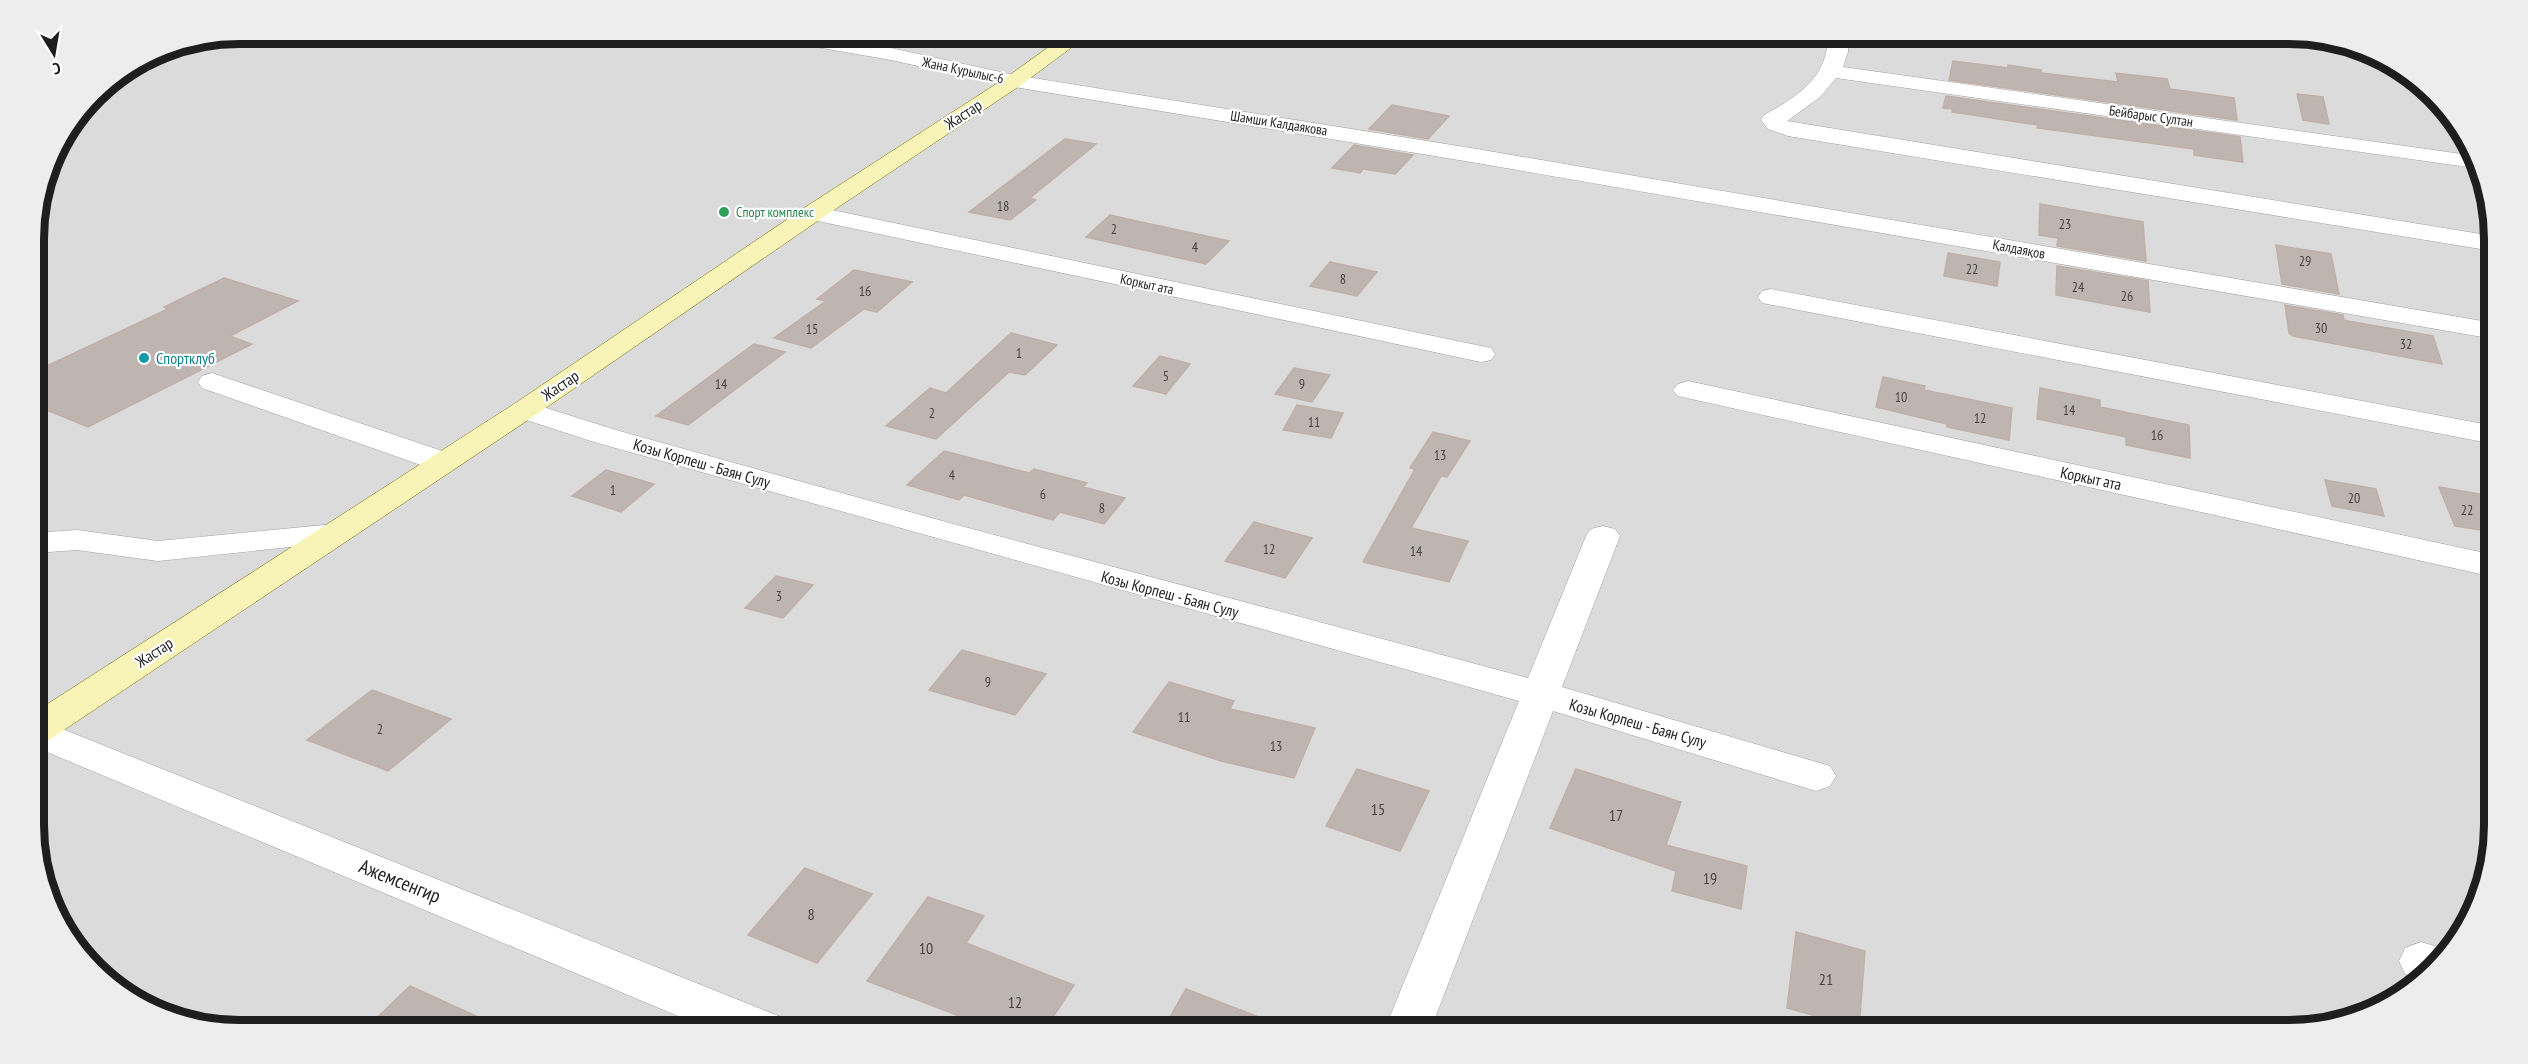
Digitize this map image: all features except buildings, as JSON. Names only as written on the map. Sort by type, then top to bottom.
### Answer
[{"type":"street","name":"Жана Курылыс-6","points":[[833,44],[1014,81]]},
{"type":"street","name":"Жастар","points":[[44,724],[524,410],[1066,44]]},
{"type":"street","points":[[1838,44],[1838,53],[1830,70],[1818,86],[1772,120],[1776,124],[1788,129],[2484,242]]},
{"type":"street","name":"Бейбарыс Султан","points":[[1830,70],[2469,162]]},
{"type":"street","name":"Шамши Калдаякова","points":[[1014,81],[1544,167]]},
{"type":"street","name":"Қалдаяқов","points":[[1544,167],[2484,329]]},
{"type":"street","name":"Коркыт ата","points":[[813,213],[1481,354]]},
{"type":"street","points":[[1771,297],[2484,433]]},
{"type":"street","points":[[212,382],[443,462]]},
{"type":"street","name":"Коркыт ата","points":[[1688,390],[2484,564]]},
{"type":"street","name":"Козы Корпеш - Баян Сулу","points":[[524,410],[605,436],[923,526],[1539,694],[1816,776]]},
{"type":"street","points":[[44,542],[77,540],[158,551],[335,534]]},
{"type":"street","points":[[1411,1020],[1603,536]]},
{"type":"street","name":"Ажемсенгир","points":[[44,735],[738,1020]]},
{"type":"shaded area","points":[[226,44],[2302,44],[2327,47],[2364,58],[2408,84],[2444,120],[2470,164],[2483,213],[2484,838],[2481,863],[2470,900],[2458,923],[2436,954],[2398,988],[2352,1010],[2327,1017],[2302,1020],[226,1020],[201,1017],[164,1006],[120,980],[84,944],[58,900],[45,851],[44,226],[47,201],[58,164],[84,120],[110,92],[130,76],[164,58],[201,47]]},
{"type":"place","name":"Спорт комплекс","points":[[724,212]]},
{"type":"place","name":"Спортклуб","points":[[144,358]]}]
